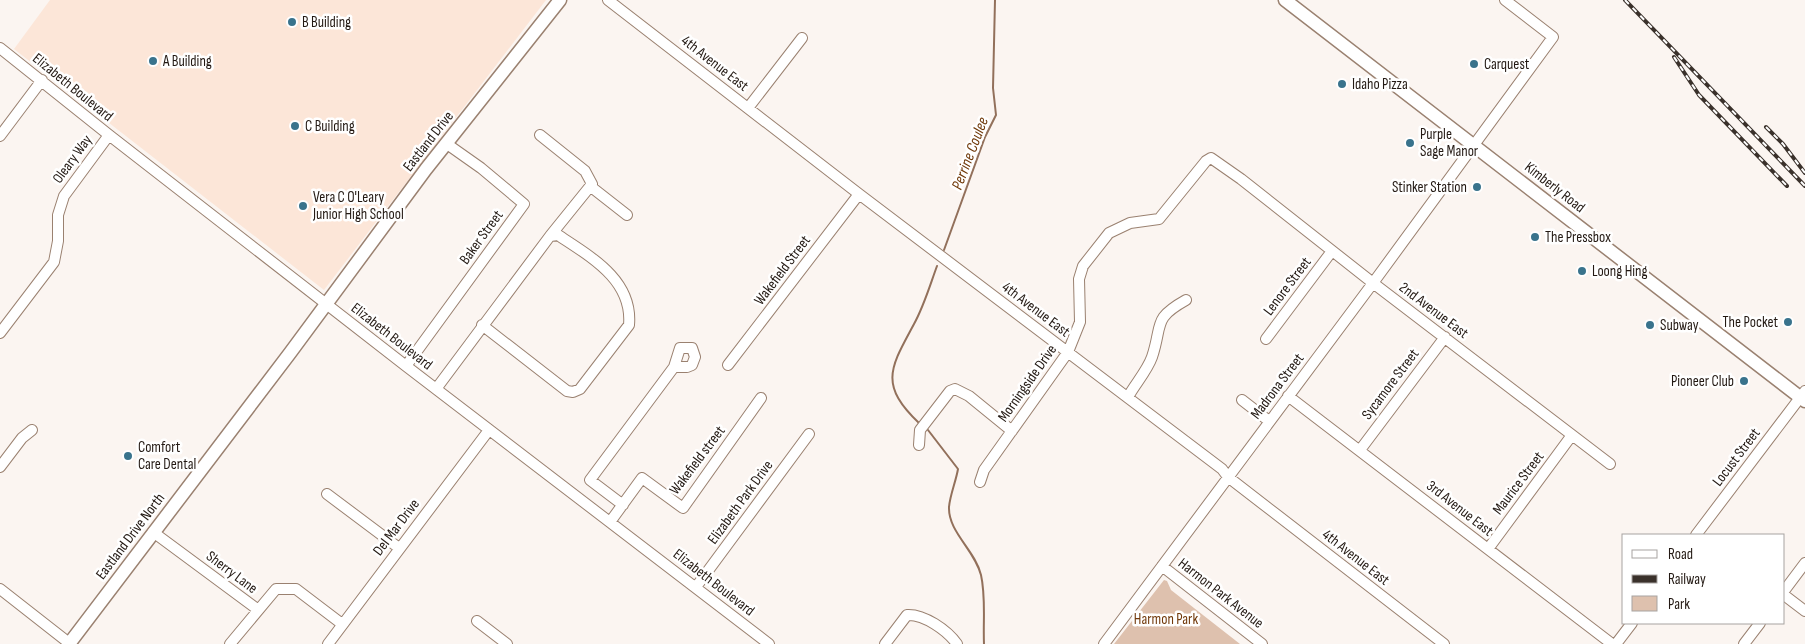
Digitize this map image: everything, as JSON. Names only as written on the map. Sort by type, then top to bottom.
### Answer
[{"type":"main road","name":"Eastland Drive","points":[[327,305],[505,66],[560,0]]},
{"type":"main road","name":"Kimberly Road","points":[[1285,0],[1804,396]]},
{"type":"main road","name":"Eastland Drive North","points":[[69,644],[327,305]]},
{"type":"street","name":"4th Avenue East","points":[[608,0],[859,194],[1222,469],[1228,477],[1444,644]]},
{"type":"street","name":"Madrona Street","points":[[1104,644],[1373,283],[1553,37],[1505,0]]},
{"type":"street","points":[[748,108],[802,38]]},
{"type":"street","name":"Elizabeth Boulevard","points":[[0,48],[327,305],[769,644]]},
{"type":"street","points":[[0,136],[42,80]]},
{"type":"street","name":"Oleary Way","points":[[0,333],[54,262],[58,241],[58,215],[64,196],[109,135]]},
{"type":"street","points":[[436,389],[550,236],[592,184],[586,171],[540,135]]},
{"type":"street","name":"Baker Street","points":[[406,366],[524,204],[481,168],[447,144]]},
{"type":"street","name":"Morningside Drive","points":[[980,482],[984,470],[1068,352],[1080,322],[1079,279],[1083,266],[1109,233],[1130,223],[1159,219],[1206,161],[1211,158],[1241,178]]},
{"type":"street","name":"2nd Avenue East","points":[[1241,178],[1373,283],[1610,464]]},
{"type":"street","points":[[590,186],[627,215]]},
{"type":"street","name":"Wakefield Street","points":[[728,365],[859,194]]},
{"type":"street","points":[[482,326],[568,391],[573,392],[580,389],[628,325],[630,315],[627,302],[617,279],[558,235],[550,236]]},
{"type":"street","name":"Lenore Street","points":[[1266,339],[1332,251]]},
{"type":"street","points":[[1128,397],[1152,358],[1162,318],[1168,311],[1186,300]]},
{"type":"street","name":"Sycamore Street","points":[[1360,450],[1444,337]]},
{"type":"street","points":[[622,505],[590,480],[674,367]]},
{"type":"street","points":[[919,445],[920,430],[950,391],[955,389],[969,396],[1012,431]]},
{"type":"street","name":"3rd Avenue East","points":[[1288,396],[1612,644]]},
{"type":"street","name":"Locust Street","points":[[1700,534],[1804,396]]},
{"type":"street","name":"Wakefield street","points":[[610,522],[642,478],[683,508],[761,398]]},
{"type":"street","points":[[1242,400],[1270,421]]},
{"type":"street","points":[[0,467],[22,438],[32,430]]},
{"type":"street","name":"Del Mar Drive","points":[[331,641],[489,430]]},
{"type":"street","name":"Elizabeth Park Drive","points":[[696,588],[809,434]]},
{"type":"street","name":"Maurice Street","points":[[1488,549],[1572,435]]},
{"type":"street","points":[[327,494],[399,548]]},
{"type":"street","name":"Sherry Lane","points":[[153,532],[257,609],[276,589],[296,589],[342,624]]},
{"type":"street","points":[[1785,592],[1805,562]]},
{"type":"street","name":"Harmon Park Avenue","points":[[1162,566],[1262,644]]},
{"type":"street","points":[[0,589],[69,644]]},
{"type":"street","points":[[1785,594],[1805,611]]},
{"type":"street","points":[[230,644],[257,609]]},
{"type":"street","points":[[885,644],[907,615],[917,614],[944,631],[957,644]]},
{"type":"street","points":[[477,621],[507,644]]},
{"type":"street","points":[[1616,644],[1631,624]]},
{"type":"street","points":[[1744,644],[1759,624]]},
{"type":"street","points":[[331,641],[342,644]]},
{"type":"shaded area","name":"Vera C O'Leary Junior High School","points":[[50,0],[546,0],[324,290],[14,49]]},
{"type":"green space","name":"Harmon Park","points":[[1164,580],[1167,581],[1171,590],[1240,644],[1114,644]]},
{"type":"waterway","name":"Perrine Coulee","points":[[944,250],[985,137],[996,115],[993,88],[995,0]]},
{"type":"waterway","name":"Perrine Coulee","points":[[919,423],[898,397],[893,386],[892,375],[899,352],[921,310],[937,266]]},
{"type":"waterway","name":"Perrine Coulee","points":[[928,430],[958,469],[949,507],[950,516],[957,533],[973,557],[981,575],[984,600],[984,644]]},
{"type":"railway","points":[[1625,0],[1805,186]]},
{"type":"railway","points":[[1674,57],[1699,95],[1787,186]]},
{"type":"railway","points":[[1766,127],[1783,144],[1805,173]]},
{"type":"place","name":"B Building","points":[[292,22]]},
{"type":"place","name":"A Building","points":[[153,61]]},
{"type":"place","name":"Carquest","points":[[1474,64]]},
{"type":"place","name":"Idaho Pizza","points":[[1342,84]]},
{"type":"place","name":"C Building","points":[[295,126]]},
{"type":"place","name":"Purple Sage Manor","points":[[1410,143]]},
{"type":"place","name":"Stinker Station","points":[[1477,187]]},
{"type":"place","name":"Vera C O'Leary Junior High School","points":[[303,206]]},
{"type":"place","name":"The Pressbox","points":[[1535,237]]},
{"type":"place","name":"Loong Hing","points":[[1582,271]]},
{"type":"place","name":"The Pocket","points":[[1788,322]]},
{"type":"place","name":"Subway","points":[[1650,325]]},
{"type":"place","name":"Pioneer Club","points":[[1744,381]]},
{"type":"place","name":"Comfort Care Dental","points":[[128,456]]}]
